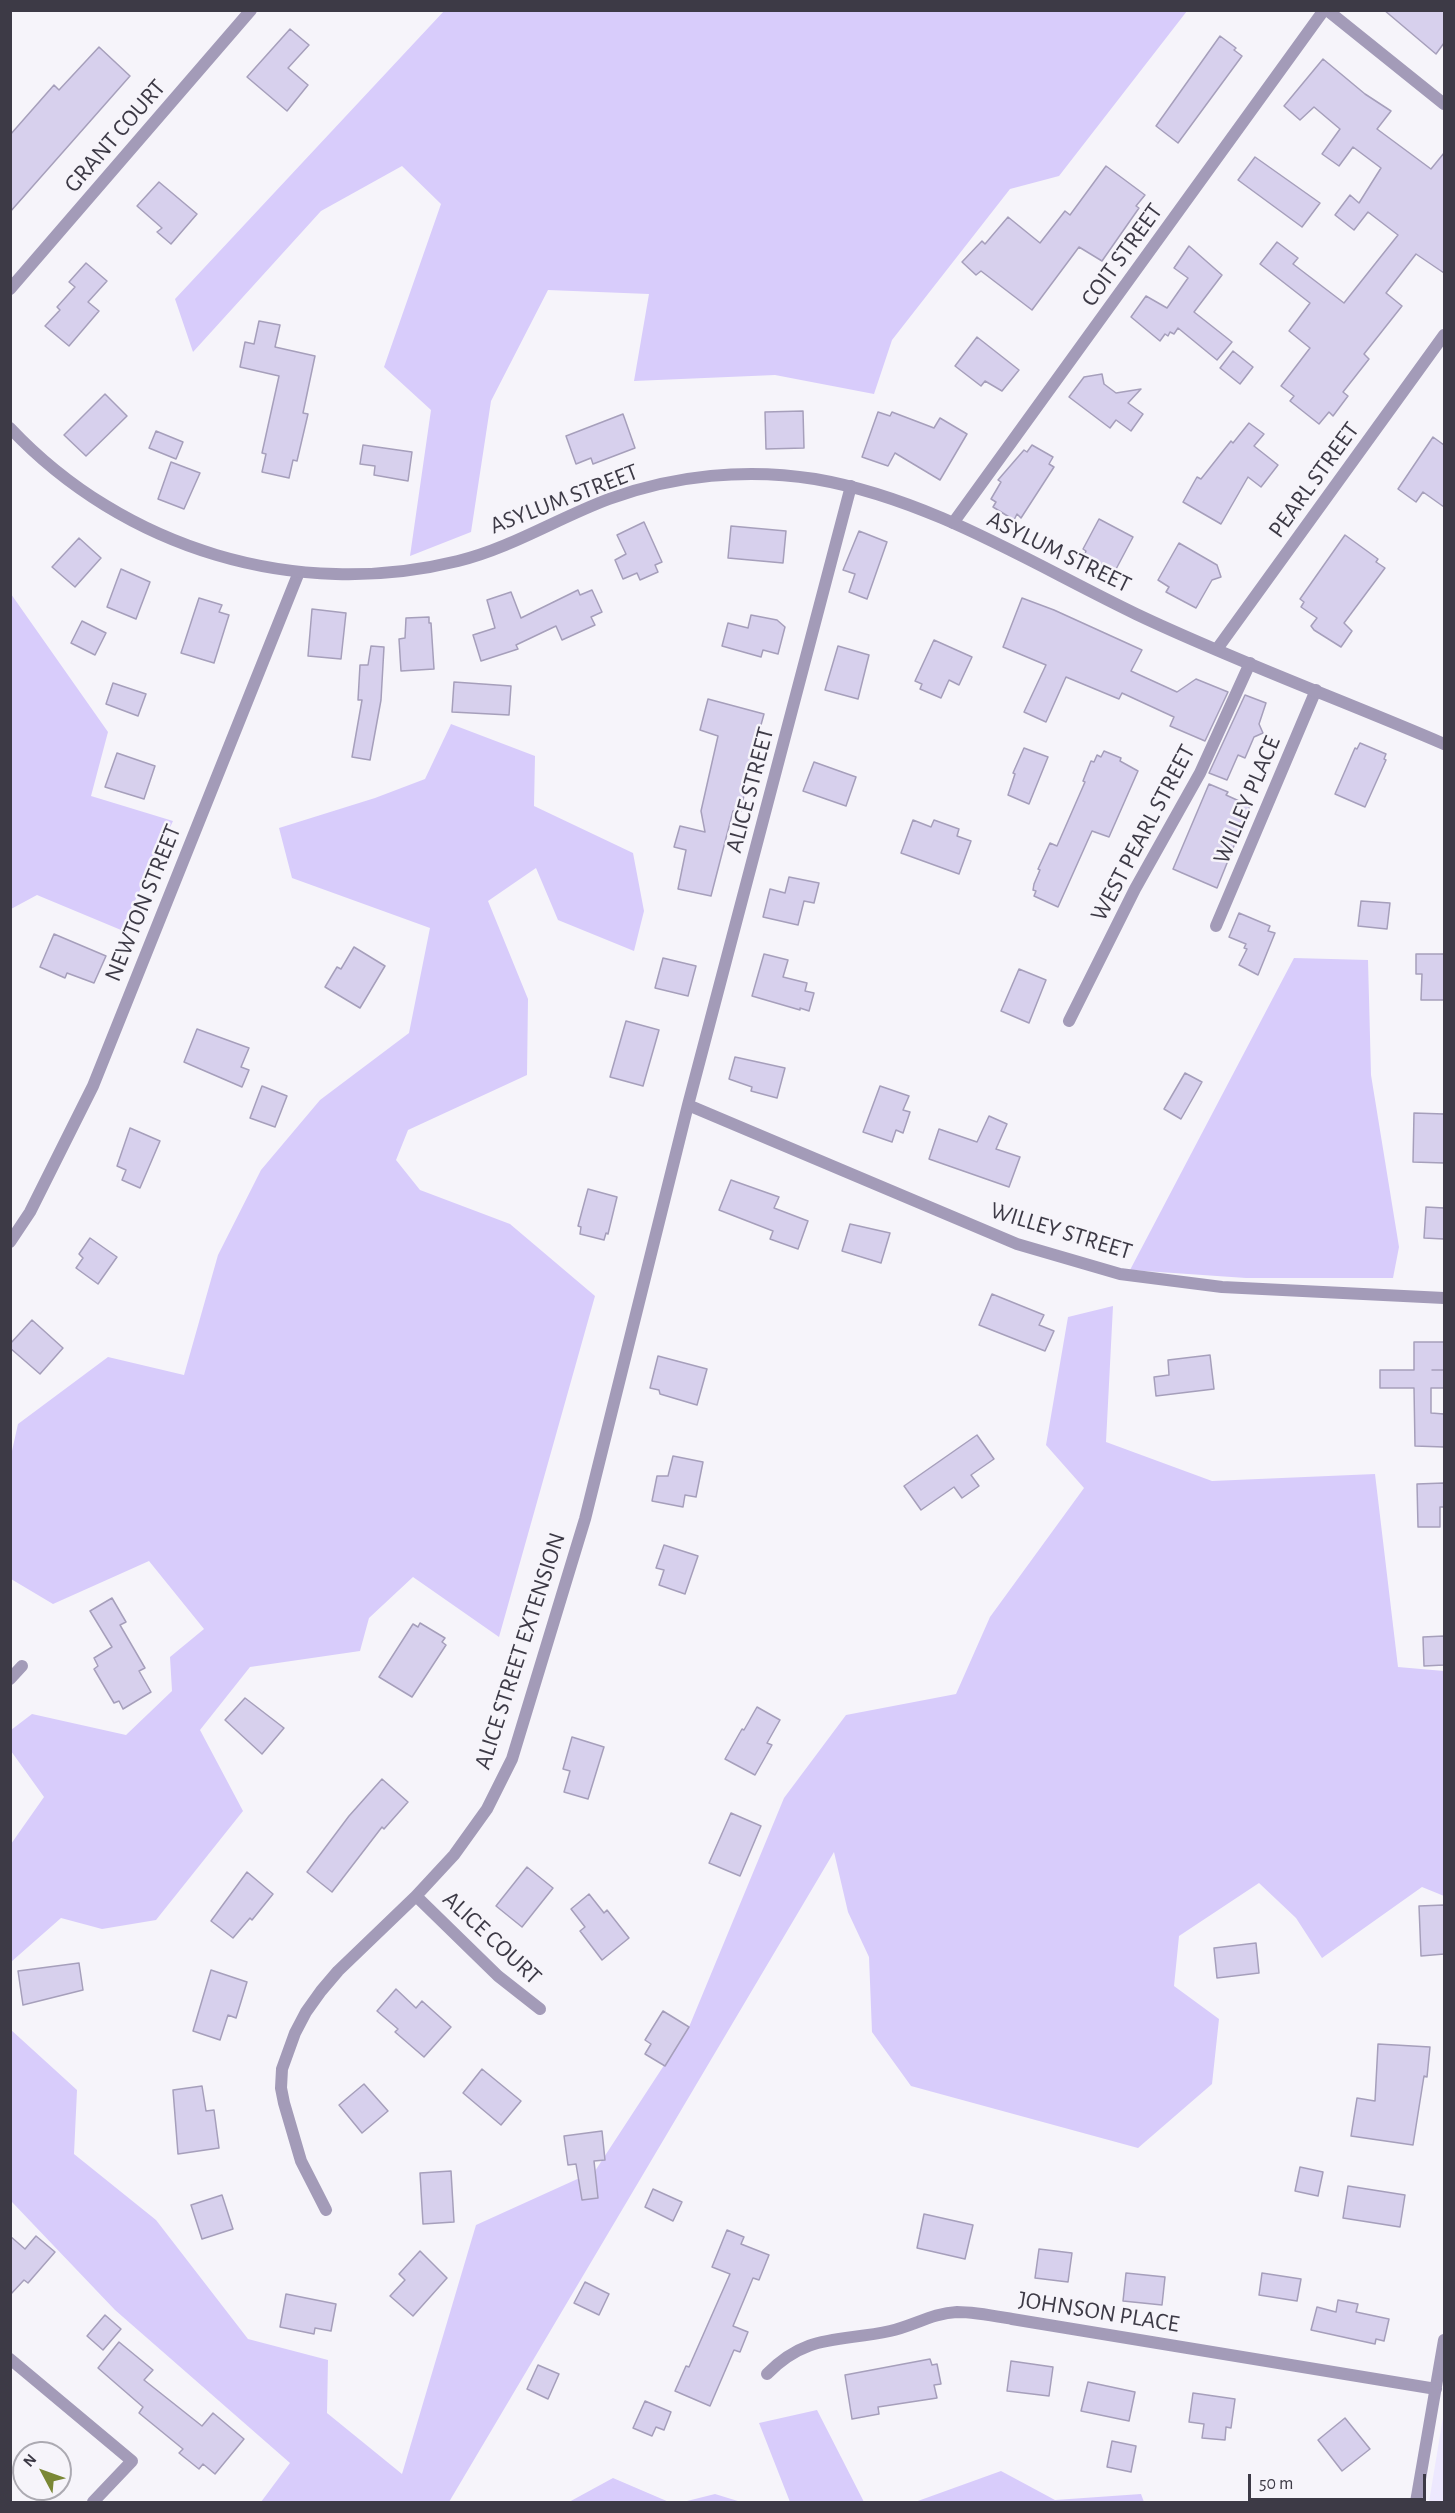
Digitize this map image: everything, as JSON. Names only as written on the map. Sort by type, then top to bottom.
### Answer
[{"type":"street","name":"GRANT COURT","points":[[10,289],[251,10]]},
{"type":"street","points":[[1325,10],[1444,104]]},
{"type":"street","name":"COIT STREET","points":[[953,523],[1325,10]]},
{"type":"street","name":"PEARL STREET","points":[[1217,649],[1444,335]]},
{"type":"street","name":"ASYLUM STREET","points":[[10,428],[86,495],[155,533],[222,557],[299,572],[408,570],[459,561],[504,546],[610,498],[694,477],[773,474],[851,486],[902,500],[1139,616],[1444,744]]},
{"type":"street","name":"ALICE STREET","points":[[688,1105],[851,486]]},
{"type":"street","name":"NEWTON STREET","points":[[10,1242],[30,1212],[93,1086],[299,572]]},
{"type":"street","name":"WEST PEARL STREET","points":[[1069,1021],[1135,889],[1200,773],[1250,663]]},
{"type":"street","name":"WILLEY PLACE","points":[[1216,926],[1316,690]]},
{"type":"street","name":"WILLEY STREET","points":[[688,1105],[1017,1244],[1120,1274],[1222,1287],[1444,1298]]},
{"type":"street","name":"ALICE STREET EXTENSION","points":[[326,2210],[301,2161],[280,2088],[282,2069],[303,2019],[321,1991],[338,1971],[416,1896],[454,1855],[487,1809],[512,1759],[585,1519],[688,1105]]},
{"type":"street","points":[[10,1679],[22,1666]]},
{"type":"street","name":"ALICE COURT","points":[[416,1896],[498,1976],[540,2010]]},
{"type":"street","name":"JOHNSON PLACE","points":[[767,2373],[795,2350],[810,2345],[891,2331],[942,2314],[958,2312],[1436,2389]]},
{"type":"street","points":[[1416,2502],[1444,2340]]},
{"type":"street","points":[[10,2359],[132,2461],[93,2502]]},
{"type":"shaded area","points":[[444,11],[1187,11],[1059,176],[1010,189],[892,340],[874,394],[775,375],[634,381],[649,294],[548,290],[491,401],[471,532],[410,556],[431,410],[384,367],[441,204],[402,166],[321,211],[193,352],[175,299]]},
{"type":"shaded area","points":[[11,594],[108,732],[91,796],[173,821],[121,930],[37,895],[11,909]]},
{"type":"shaded area","points":[[451,724],[535,756],[534,806],[633,853],[644,911],[634,951],[558,920],[536,868],[488,901],[528,999],[527,1075],[408,1130],[396,1160],[420,1190],[510,1224],[595,1296],[499,1637],[413,1577],[369,1618],[360,1651],[250,1667],[200,1730],[243,1811],[156,1920],[102,1929],[61,1918],[11,1962],[11,1844],[44,1797],[11,1751],[11,1730],[32,1714],[126,1735],[172,1691],[170,1657],[204,1629],[149,1561],[53,1604],[11,1579],[10,1460],[18,1424],[108,1357],[184,1375],[218,1255],[261,1170],[320,1100],[409,1033],[430,928],[292,878],[279,828],[375,798],[425,779]]},
{"type":"shaded area","points":[[1294,958],[1368,960],[1371,1075],[1399,1247],[1393,1278],[1246,1278],[1130,1270]]},
{"type":"shaded area","points":[[1113,1306],[1106,1442],[1212,1481],[1375,1474],[1398,1667],[1444,1671],[1444,1896],[1422,1887],[1322,1958],[1296,1918],[1259,1883],[1179,1936],[1174,1986],[1219,2019],[1212,2084],[1138,2148],[911,2086],[872,2032],[869,1957],[848,1912],[834,1852],[449,2502],[261,2502],[290,2463],[115,2310],[12,2202],[10,2029],[77,2090],[74,2154],[156,2220],[248,2339],[328,2360],[327,2413],[402,2474],[476,2225],[595,2171],[689,2027],[784,1798],[846,1715],[956,1694],[990,1617],[1084,1488],[1046,1445],[1068,1317]]},
{"type":"shaded area","points":[[817,2410],[864,2502],[790,2502],[759,2423]]},
{"type":"shaded area","points":[[1444,2411],[1444,2502],[1429,2502]]},
{"type":"shaded area","points":[[1001,2471],[1055,2500],[1141,2494],[1144,2502],[915,2502]]},
{"type":"shaded area","points":[[613,2478],[669,2502],[569,2502]]},
{"type":"shaded area","points":[[715,2494],[741,2502],[683,2502]]},
{"type":"building","points":[[1384,10],[1444,10],[1444,43],[1436,54]]},
{"type":"building","points":[[290,29],[309,45],[288,68],[308,85],[287,111],[247,77]]},
{"type":"building","points":[[1220,36],[1236,48],[1234,50],[1242,56],[1178,143],[1156,126]]},
{"type":"building","points":[[99,47],[130,76],[10,212],[10,135],[54,85],[59,90]]},
{"type":"building","points":[[1323,59],[1365,94],[1391,111],[1377,129],[1431,169],[1444,153],[1444,273],[1416,254],[1386,293],[1402,306],[1364,354],[1369,359],[1343,392],[1348,396],[1333,416],[1329,412],[1319,424],[1290,401],[1294,396],[1281,386],[1310,348],[1289,331],[1310,303],[1260,264],[1277,242],[1298,258],[1293,264],[1344,303],[1398,235],[1368,212],[1354,230],[1335,215],[1350,195],[1359,203],[1381,168],[1353,147],[1339,166],[1322,154],[1340,129],[1314,107],[1300,120],[1284,106]]},
{"type":"building","points":[[1255,157],[1320,203],[1302,227],[1238,180]]},
{"type":"building","points":[[1106,166],[1145,195],[1136,206],[1139,208],[1102,261],[1079,247],[1032,310],[981,271],[976,275],[962,262],[982,241],[985,244],[1008,217],[1040,243],[1065,211],[1070,215]]},
{"type":"building","points":[[159,182],[197,214],[171,244],[157,232],[162,228],[137,206]]},
{"type":"building","points":[[1189,246],[1222,275],[1194,312],[1232,342],[1217,360],[1178,328],[1174,334],[1170,332],[1168,336],[1165,334],[1160,341],[1131,317],[1146,296],[1167,308],[1188,278],[1174,268]]},
{"type":"building","points":[[86,263],[107,281],[88,302],[99,311],[69,346],[45,326],[60,310],[57,307],[75,287],[69,282]]},
{"type":"building","points":[[259,321],[280,325],[275,347],[315,356],[303,413],[308,414],[297,461],[293,460],[289,478],[262,472],[266,454],[262,453],[279,376],[240,367],[245,342],[254,344]]},
{"type":"building","points":[[977,337],[1019,370],[1002,391],[985,381],[981,386],[955,366]]},
{"type":"building","points":[[1233,351],[1253,367],[1240,384],[1220,368]]},
{"type":"building","points":[[1102,374],[1104,384],[1116,393],[1141,389],[1128,403],[1143,414],[1131,431],[1116,420],[1110,428],[1069,397],[1084,377]]},
{"type":"building","points":[[105,394],[127,416],[86,456],[64,435]]},
{"type":"building","points":[[803,411],[804,448],[766,449],[765,412]]},
{"type":"building","points":[[878,412],[890,416],[892,412],[934,428],[940,418],[967,434],[940,480],[895,453],[888,466],[862,457]]},
{"type":"building","points":[[623,414],[635,448],[593,464],[591,458],[576,464],[566,436]]},
{"type":"building","points":[[1249,423],[1264,434],[1254,446],[1278,465],[1261,487],[1248,477],[1221,524],[1183,502],[1197,477],[1201,479],[1231,441],[1233,443]]},
{"type":"building","points":[[156,431],[183,442],[176,459],[149,448]]},
{"type":"building","points":[[1433,437],[1444,445],[1444,507],[1423,492],[1416,502],[1398,489]]},
{"type":"building","points":[[363,445],[412,452],[408,481],[374,475],[375,466],[360,464]]},
{"type":"building","points":[[1032,445],[1053,457],[1049,464],[1054,467],[1021,518],[1017,514],[1014,520],[993,507],[996,502],[991,499],[1001,482],[998,480],[1024,450],[1027,452]]},
{"type":"building","points":[[171,462],[200,473],[184,509],[158,499]]},
{"type":"building","points":[[1099,519],[1133,537],[1115,571],[1084,556],[1086,551],[1083,549]]},
{"type":"building","points":[[644,522],[662,562],[655,565],[658,572],[640,580],[637,573],[623,579],[615,560],[626,554],[617,535]]},
{"type":"building","points":[[731,526],[786,531],[783,563],[728,558]]},
{"type":"building","points":[[859,531],[887,542],[867,599],[849,592],[855,574],[843,570]]},
{"type":"building","points":[[1345,535],[1378,559],[1376,562],[1385,568],[1344,623],[1352,631],[1341,647],[1314,630],[1311,626],[1317,618],[1301,607],[1304,602],[1300,599]]},
{"type":"building","points":[[79,538],[101,558],[75,587],[52,567]]},
{"type":"building","points":[[1179,543],[1217,565],[1221,577],[1212,580],[1196,608],[1166,592],[1169,587],[1158,580]]},
{"type":"building","points":[[121,569],[150,582],[136,619],[107,607]]},
{"type":"building","points":[[578,590],[580,595],[592,590],[602,612],[591,617],[595,625],[562,640],[556,626],[516,645],[518,649],[481,661],[473,635],[495,628],[487,600],[511,592],[521,618]]},
{"type":"building","points":[[199,598],[222,605],[219,612],[229,615],[214,663],[181,653]]},
{"type":"building","points":[[1022,598],[1142,650],[1131,671],[1177,692],[1196,679],[1228,692],[1205,741],[1170,726],[1174,717],[1122,693],[1119,699],[1066,677],[1046,722],[1024,712],[1046,665],[1003,647]]},
{"type":"building","points":[[312,609],[346,613],[341,659],[308,656]]},
{"type":"building","points":[[751,615],[777,620],[785,627],[778,654],[763,650],[761,657],[722,646],[728,623],[748,628]]},
{"type":"building","points":[[429,617],[434,669],[401,671],[399,639],[405,638],[406,618]]},
{"type":"building","points":[[82,621],[106,633],[95,655],[71,643]]},
{"type":"building","points":[[934,640],[972,657],[959,685],[949,680],[941,698],[920,689],[922,684],[915,681]]},
{"type":"building","points":[[371,646],[384,647],[381,700],[370,760],[352,757],[362,700],[358,700],[360,665],[368,665]]},
{"type":"building","points":[[838,646],[869,655],[858,699],[825,690]]},
{"type":"building","points":[[454,682],[511,686],[509,715],[452,712]]},
{"type":"building","points":[[113,683],[146,694],[138,716],[106,704]]},
{"type":"building","points":[[1245,695],[1266,703],[1259,724],[1263,733],[1254,737],[1245,758],[1238,755],[1227,780],[1209,773]]},
{"type":"building","points":[[708,699],[764,714],[749,768],[741,811],[733,811],[711,896],[678,889],[686,850],[674,847],[680,826],[705,832],[701,811],[718,736],[700,730]]},
{"type":"building","points":[[1360,743],[1386,754],[1384,759],[1386,760],[1365,807],[1335,794],[1355,748],[1357,749]]},
{"type":"building","points":[[1024,748],[1048,757],[1029,804],[1008,795],[1015,774],[1013,773]]},
{"type":"building","points":[[1104,751],[1121,758],[1120,761],[1138,771],[1109,837],[1092,831],[1058,907],[1034,896],[1036,891],[1033,890],[1034,884],[1040,870],[1038,869],[1050,843],[1057,846],[1085,782],[1083,781],[1091,761],[1094,762],[1097,755],[1101,757]]},
{"type":"building","points":[[117,753],[155,766],[144,799],[105,787]]},
{"type":"building","points":[[814,762],[856,777],[846,806],[803,791]]},
{"type":"building","points":[[1209,784],[1228,792],[1226,795],[1250,806],[1217,888],[1173,869]]},
{"type":"building","points":[[913,820],[931,827],[934,820],[959,829],[957,836],[971,841],[959,874],[901,853]]},
{"type":"building","points":[[789,877],[819,883],[814,903],[804,901],[798,925],[763,917],[770,889],[785,893]]},
{"type":"building","points":[[1361,901],[1390,903],[1387,929],[1358,926]]},
{"type":"building","points":[[1239,913],[1270,926],[1268,931],[1275,933],[1258,975],[1239,965],[1247,949],[1244,948],[1246,944],[1229,937]]},
{"type":"building","points":[[54,934],[106,956],[94,983],[67,973],[65,978],[40,967]]},
{"type":"building","points":[[354,947],[385,966],[360,1008],[325,987],[337,967],[341,969]]},
{"type":"building","points":[[764,954],[788,960],[783,977],[807,983],[805,991],[814,993],[809,1011],[752,996]]},
{"type":"building","points":[[1416,954],[1444,954],[1444,1000],[1421,1000],[1422,974],[1416,974]]},
{"type":"building","points":[[663,958],[696,966],[688,996],[655,988]]},
{"type":"building","points":[[1019,969],[1046,980],[1029,1023],[1001,1011]]},
{"type":"building","points":[[626,1021],[659,1030],[643,1086],[610,1077]]},
{"type":"building","points":[[197,1029],[249,1048],[241,1067],[249,1070],[242,1087],[184,1062]]},
{"type":"building","points":[[735,1057],[785,1068],[777,1098],[751,1091],[752,1087],[729,1079]]},
{"type":"building","points":[[1185,1073],[1202,1082],[1181,1119],[1164,1109]]},
{"type":"building","points":[[262,1086],[287,1096],[275,1127],[250,1118]]},
{"type":"building","points":[[880,1086],[909,1096],[903,1110],[910,1112],[903,1133],[896,1130],[892,1142],[863,1132]]},
{"type":"building","points":[[1414,1113],[1444,1114],[1444,1163],[1413,1162]]},
{"type":"building","points":[[989,1116],[1007,1124],[996,1149],[1020,1157],[1009,1187],[929,1159],[939,1129],[977,1142]]},
{"type":"building","points":[[130,1128],[160,1141],[140,1188],[122,1180],[126,1170],[117,1166]]},
{"type":"building","points":[[731,1180],[779,1197],[774,1208],[808,1221],[798,1249],[770,1239],[773,1231],[719,1210]]},
{"type":"building","points":[[588,1189],[617,1197],[608,1234],[606,1233],[604,1240],[580,1234],[581,1227],[578,1226]]},
{"type":"building","points":[[1426,1207],[1444,1208],[1444,1239],[1424,1238]]},
{"type":"building","points":[[850,1224],[890,1233],[881,1263],[842,1251]]},
{"type":"building","points":[[90,1238],[117,1257],[98,1284],[76,1268],[83,1258],[79,1254]]},
{"type":"building","points":[[992,1294],[1044,1315],[1039,1325],[1054,1331],[1045,1351],[979,1325]]},
{"type":"building","points":[[32,1320],[63,1348],[40,1374],[10,1348],[10,1344]]},
{"type":"building","points":[[1414,1342],[1444,1342],[1444,1388],[1431,1388],[1431,1413],[1444,1414],[1444,1447],[1415,1446],[1414,1388],[1380,1388],[1380,1370],[1414,1370]]},
{"type":"building","points":[[1210,1355],[1214,1389],[1156,1396],[1154,1377],[1169,1375],[1168,1360]]},
{"type":"building","points":[[658,1356],[707,1369],[697,1405],[660,1394],[659,1390],[650,1388]]},
{"type":"building","points":[[977,1435],[994,1459],[971,1475],[979,1486],[962,1498],[954,1487],[921,1510],[904,1486]]},
{"type":"building","points":[[673,1456],[703,1462],[696,1497],[685,1495],[683,1507],[652,1501],[657,1476],[668,1476]]},
{"type":"building","points":[[1444,1483],[1444,1507],[1440,1507],[1440,1527],[1418,1527],[1417,1484]]},
{"type":"building","points":[[664,1545],[698,1556],[685,1594],[659,1585],[664,1570],[656,1568]]},
{"type":"building","points":[[112,1598],[126,1622],[120,1625],[145,1668],[139,1671],[151,1692],[123,1709],[119,1701],[114,1703],[94,1669],[98,1666],[94,1658],[112,1647],[90,1611]]},
{"type":"building","points":[[420,1623],[445,1638],[442,1642],[446,1645],[412,1697],[379,1677],[413,1624],[418,1627]]},
{"type":"building","points":[[1444,1636],[1444,1665],[1424,1666],[1423,1637]]},
{"type":"building","points":[[245,1698],[284,1728],[262,1754],[225,1720]]},
{"type":"building","points":[[757,1707],[780,1720],[767,1743],[772,1745],[755,1775],[725,1759]]},
{"type":"building","points":[[572,1737],[604,1747],[588,1799],[564,1792],[570,1771],[563,1769]]},
{"type":"building","points":[[382,1779],[408,1802],[384,1829],[382,1827],[332,1892],[307,1872],[349,1816]]},
{"type":"building","points":[[731,1813],[761,1826],[740,1876],[709,1863]]},
{"type":"building","points":[[527,1867],[553,1888],[522,1927],[496,1906]]},
{"type":"building","points":[[247,1872],[273,1894],[252,1920],[250,1918],[233,1938],[211,1921]]},
{"type":"building","points":[[589,1894],[604,1913],[607,1910],[629,1938],[602,1960],[580,1931],[585,1927],[571,1909]]},
{"type":"building","points":[[1444,1905],[1444,1954],[1421,1956],[1419,1906]]},
{"type":"building","points":[[1256,1943],[1259,1973],[1217,1978],[1214,1948]]},
{"type":"building","points":[[79,1963],[83,1990],[23,2005],[18,1971]]},
{"type":"building","points":[[211,1970],[247,1982],[236,2018],[228,2015],[220,2040],[193,2031]]},
{"type":"building","points":[[396,1989],[416,2008],[422,2001],[451,2027],[424,2057],[395,2032],[398,2029],[377,2011]]},
{"type":"building","points":[[663,2011],[689,2027],[665,2066],[645,2054],[651,2044],[645,2040]]},
{"type":"building","points":[[1378,2044],[1430,2047],[1427,2077],[1424,2076],[1413,2145],[1351,2136],[1357,2098],[1375,2101]]},
{"type":"building","points":[[482,2069],[521,2101],[501,2125],[463,2093]]},
{"type":"building","points":[[364,2084],[388,2111],[362,2133],[339,2105]]},
{"type":"building","points":[[202,2086],[206,2111],[214,2110],[219,2148],[178,2154],[173,2090]]},
{"type":"building","points":[[602,2131],[605,2160],[594,2161],[598,2198],[582,2200],[576,2164],[568,2165],[564,2136]]},
{"type":"building","points":[[1300,2167],[1323,2172],[1318,2196],[1295,2191]]},
{"type":"building","points":[[451,2171],[454,2222],[423,2224],[420,2173]]},
{"type":"building","points":[[1348,2186],[1405,2195],[1400,2227],[1343,2218]]},
{"type":"building","points":[[653,2189],[682,2202],[673,2221],[645,2207]]},
{"type":"building","points":[[222,2195],[233,2229],[202,2239],[191,2205]]},
{"type":"building","points":[[924,2214],[973,2225],[965,2259],[917,2248]]},
{"type":"building","points":[[727,2230],[744,2237],[741,2244],[769,2255],[759,2280],[753,2278],[733,2326],[748,2332],[740,2352],[734,2350],[710,2406],[675,2391],[686,2366],[689,2367],[730,2274],[712,2267]]},
{"type":"building","points":[[10,2236],[25,2249],[36,2236],[55,2252],[28,2283],[24,2280],[10,2295]]},
{"type":"building","points":[[1039,2249],[1072,2253],[1068,2282],[1035,2278]]},
{"type":"building","points":[[420,2251],[447,2278],[413,2316],[390,2296],[405,2280],[399,2274]]},
{"type":"building","points":[[1126,2273],[1165,2277],[1162,2305],[1123,2301]]},
{"type":"building","points":[[1262,2273],[1301,2279],[1297,2301],[1259,2295]]},
{"type":"building","points":[[585,2282],[609,2294],[599,2315],[574,2303]]},
{"type":"building","points":[[286,2294],[336,2304],[331,2331],[315,2328],[314,2334],[280,2327]]},
{"type":"building","points":[[1338,2300],[1358,2304],[1356,2312],[1389,2319],[1384,2341],[1376,2339],[1375,2344],[1311,2330],[1317,2307],[1336,2312]]},
{"type":"building","points":[[105,2315],[121,2329],[103,2350],[87,2336]]},
{"type":"building","points":[[119,2342],[153,2370],[144,2380],[202,2426],[213,2413],[244,2439],[215,2474],[203,2464],[199,2469],[179,2453],[183,2449],[139,2413],[143,2407],[98,2368]]},
{"type":"building","points":[[930,2359],[932,2365],[937,2364],[941,2384],[934,2385],[937,2398],[878,2407],[879,2414],[852,2419],[845,2375]]},
{"type":"building","points":[[1011,2361],[1053,2367],[1049,2396],[1007,2391]]},
{"type":"building","points":[[538,2365],[559,2374],[548,2399],[527,2389]]},
{"type":"building","points":[[1088,2382],[1135,2392],[1129,2421],[1081,2411]]},
{"type":"building","points":[[1193,2393],[1235,2399],[1231,2428],[1226,2427],[1225,2440],[1202,2438],[1204,2424],[1189,2422]]},
{"type":"building","points":[[645,2401],[671,2412],[664,2430],[656,2427],[652,2436],[633,2428]]},
{"type":"building","points":[[1345,2418],[1370,2449],[1342,2471],[1318,2440]]},
{"type":"building","points":[[1112,2441],[1136,2446],[1131,2472],[1107,2467]]}]
